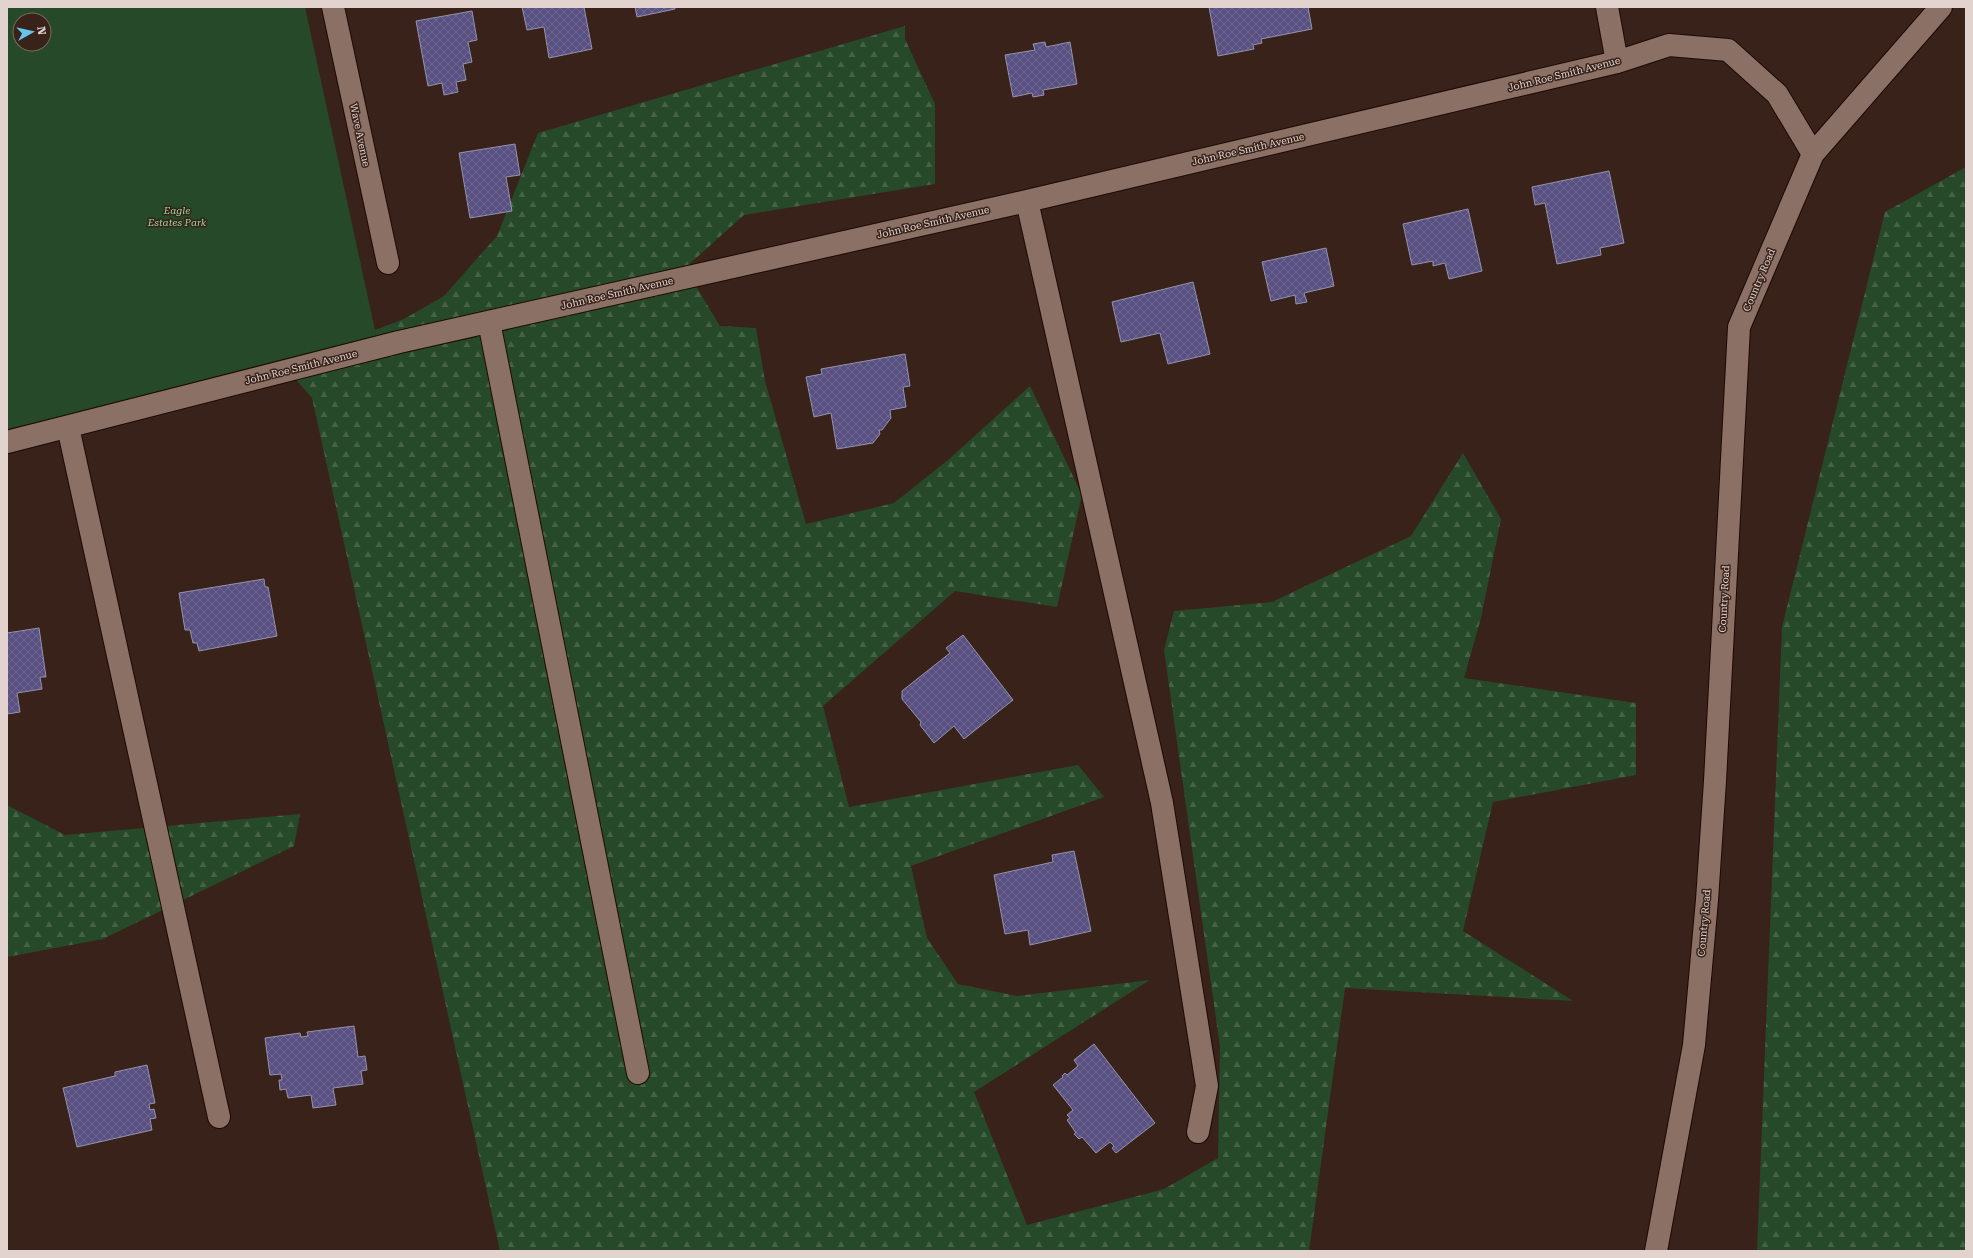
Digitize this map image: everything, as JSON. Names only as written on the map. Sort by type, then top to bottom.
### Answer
[{"type":"street","name":"Wave Avenue","points":[[333,7],[388,262]]},
{"type":"street","points":[[1607,7],[1617,62]]},
{"type":"street","name":"Country Road","points":[[1656,1251],[1692,1052],[1696,1022],[1715,781],[1739,327],[1813,154],[1941,7]]},
{"type":"street","name":"John Roe Smith Avenue","points":[[7,442],[399,342],[1027,201],[1617,62],[1669,45],[1728,50],[1777,94],[1813,154]]},
{"type":"street","points":[[1027,201],[1162,803],[1208,1086],[1198,1132]]},
{"type":"street","points":[[489,322],[638,1073]]},
{"type":"street","points":[[68,427],[218,1117]]},
{"type":"green space","name":"Eagle Estates Park","points":[[7,7],[305,7],[378,344],[7,429]]},
{"type":"green space","points":[[905,26],[905,39],[935,104],[935,184],[744,215],[685,268],[720,326],[756,328],[765,381],[806,524],[894,503],[948,460],[1030,386],[1082,495],[1057,607],[955,591],[823,706],[849,807],[1078,765],[1104,797],[911,866],[927,938],[958,984],[1017,996],[1150,980],[974,1092],[1027,1225],[1164,1189],[1218,1158],[1220,1047],[1164,650],[1174,611],[1272,602],[1411,536],[1463,453],[1501,519],[1481,618],[1464,678],[1636,703],[1636,775],[1493,802],[1463,931],[1573,1001],[1345,988],[1309,1251],[500,1251],[312,398],[273,353],[350,306],[375,330],[404,319],[444,296],[497,236],[538,133]]},
{"type":"green space","points":[[1966,167],[1966,1251],[1757,1251],[1782,627],[1885,212]]},
{"type":"green space","points":[[7,805],[65,835],[300,814],[294,846],[103,939],[7,957]]},
{"type":"building","points":[[522,7],[584,7],[592,49],[549,58],[544,27],[527,30]]},
{"type":"building","points":[[635,7],[675,7],[675,9],[637,17]]},
{"type":"building","points":[[1209,7],[1308,7],[1312,29],[1261,39],[1262,43],[1253,45],[1254,49],[1218,56]]},
{"type":"building","points":[[472,11],[477,40],[468,42],[472,62],[463,64],[466,80],[456,82],[458,92],[444,95],[442,83],[428,86],[416,21]]},
{"type":"building","points":[[1045,42],[1046,47],[1070,42],[1077,84],[1043,90],[1044,95],[1033,97],[1032,93],[1013,97],[1005,55],[1035,50],[1033,44]]},
{"type":"building","points":[[515,144],[520,175],[506,177],[512,211],[470,218],[459,153]]},
{"type":"building","points":[[1609,171],[1624,243],[1600,248],[1601,255],[1557,264],[1545,203],[1535,205],[1532,187]]},
{"type":"building","points":[[1468,209],[1482,271],[1449,279],[1445,263],[1433,266],[1433,261],[1412,265],[1403,224]]},
{"type":"building","points":[[1326,248],[1334,286],[1304,293],[1307,302],[1296,304],[1295,295],[1271,301],[1262,262]]},
{"type":"building","points":[[1193,282],[1210,354],[1168,364],[1160,333],[1121,342],[1112,302]]},
{"type":"building","points":[[905,354],[910,386],[903,387],[906,407],[890,410],[891,418],[882,430],[879,430],[880,434],[873,443],[837,449],[831,413],[814,417],[806,377],[822,374],[821,369]]},
{"type":"building","points":[[264,579],[265,587],[268,587],[277,636],[199,651],[197,643],[193,643],[190,630],[185,630],[179,593]]},
{"type":"building","points":[[39,628],[46,677],[40,677],[42,689],[17,693],[20,712],[7,714],[7,633]]},
{"type":"building","points":[[963,635],[1013,700],[964,739],[954,726],[934,743],[920,725],[921,722],[902,699],[902,691],[950,653],[946,648]]},
{"type":"building","points":[[1074,851],[1091,931],[1030,945],[1028,930],[1005,934],[994,875],[1053,862],[1052,855]]},
{"type":"building","points":[[354,1026],[358,1057],[365,1056],[367,1070],[361,1071],[363,1084],[333,1088],[336,1105],[313,1108],[311,1095],[288,1098],[286,1089],[280,1090],[279,1080],[282,1080],[281,1074],[270,1075],[265,1038],[300,1033],[301,1037],[308,1036],[307,1032]]},
{"type":"building","points":[[1094,1044],[1155,1123],[1116,1153],[1112,1148],[1114,1146],[1110,1142],[1096,1153],[1082,1137],[1079,1139],[1074,1134],[1076,1133],[1067,1120],[1070,1118],[1067,1115],[1073,1110],[1053,1085],[1063,1077],[1062,1076],[1065,1073],[1067,1075],[1078,1066],[1074,1060]]},
{"type":"building","points":[[147,1065],[155,1103],[149,1104],[150,1110],[154,1109],[156,1118],[150,1119],[152,1130],[77,1147],[63,1088],[115,1076],[115,1072]]}]
